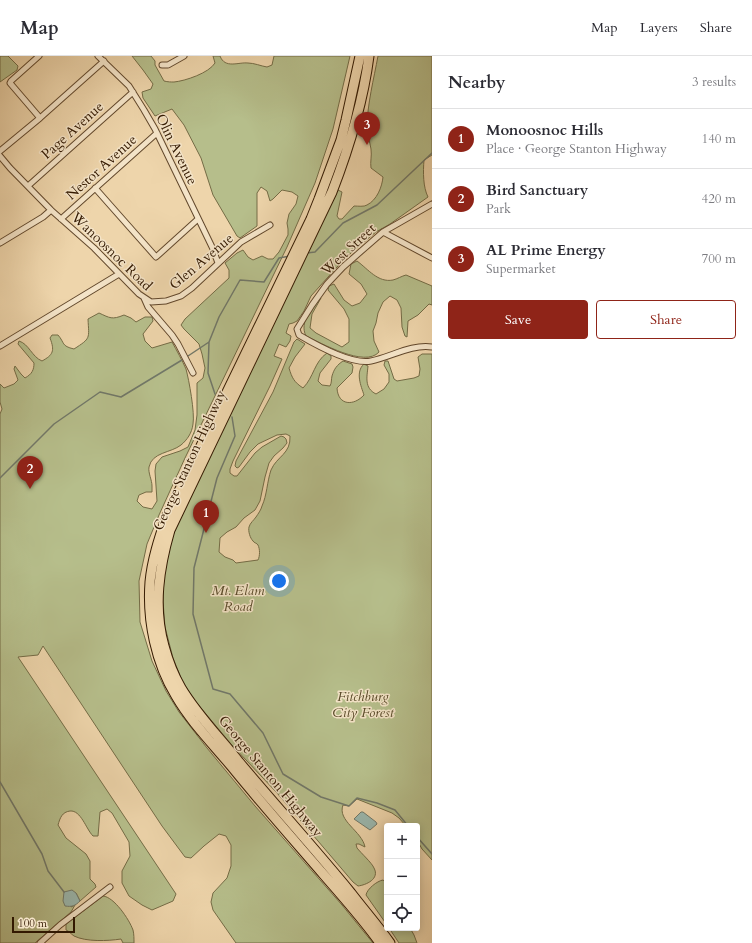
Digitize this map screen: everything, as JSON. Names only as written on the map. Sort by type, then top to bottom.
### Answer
[{"type":"highway","name":"George Stanton Highway","points":[[360,56],[348,113],[340,140],[299,252],[170,530],[159,578],[158,599],[160,628],[164,647],[180,687],[190,702],[259,786],[329,866],[390,943]]},
{"type":"highway","name":"George Stanton Highway","points":[[368,56],[363,92],[347,151],[332,192],[308,242],[289,264],[166,518],[156,549],[151,577],[150,596],[152,624],[156,648],[164,671],[176,696],[186,711],[267,810],[365,922],[380,943]]},
{"type":"street","points":[[39,56],[10,83],[40,118]]},
{"type":"street","name":"Olin Avenue","points":[[98,56],[129,86],[144,110],[213,249],[218,263]]},
{"type":"street","points":[[162,65],[168,65],[184,56]]},
{"type":"street","points":[[0,151],[40,118],[104,61]]},
{"type":"street","name":"Page Avenue","points":[[28,186],[133,92]]},
{"type":"street","name":"Nestor Avenue","points":[[61,219],[157,134]]},
{"type":"street","name":"Wanoosnoc Road","points":[[0,156],[51,210],[94,248],[144,298],[148,307],[178,344],[193,373]]},
{"type":"street","points":[[95,188],[156,257],[198,220]]},
{"type":"street","name":"West Street","points":[[432,204],[383,232],[343,267],[327,284],[307,311],[297,329],[299,335],[341,355],[363,362],[372,361],[398,352],[432,347]]},
{"type":"street","points":[[0,243],[43,217],[51,210]]},
{"type":"street","name":"Glen Avenue","points":[[144,298],[151,302],[160,302],[179,297],[192,288],[241,242],[270,224]]},
{"type":"street","points":[[383,232],[432,258]]},
{"type":"street","points":[[0,346],[119,274]]},
{"type":"street","points":[[40,943],[60,925],[110,887]]},
{"type":"green space","points":[[0,56],[8,56],[18,66],[17,70],[0,82]]},
{"type":"green space","points":[[132,56],[151,56],[155,61],[155,65],[164,81],[174,82],[190,78],[208,70],[215,63],[213,56],[220,56],[222,60],[228,64],[250,63],[267,67],[272,65],[274,56],[350,56],[333,129],[315,183],[287,247],[185,458],[147,544],[139,581],[140,622],[152,661],[166,691],[179,712],[255,806],[342,905],[373,943],[236,943],[213,910],[211,902],[213,893],[227,878],[231,866],[231,845],[226,836],[219,834],[191,858],[185,857],[162,826],[43,646],[38,655],[18,657],[176,894],[173,901],[152,910],[129,896],[122,883],[122,871],[130,856],[129,842],[112,813],[107,809],[100,812],[98,836],[93,836],[83,820],[77,814],[70,811],[62,816],[58,825],[66,838],[86,854],[90,861],[90,879],[96,887],[80,901],[76,893],[71,907],[75,905],[71,912],[35,943],[0,943],[0,414],[2,409],[0,402],[0,384],[4,388],[14,384],[18,380],[14,369],[15,366],[25,378],[33,370],[34,363],[18,344],[19,341],[42,361],[51,355],[53,349],[50,338],[52,335],[58,335],[65,345],[74,349],[88,337],[88,319],[99,313],[111,318],[117,318],[124,315],[136,322],[145,317],[152,317],[153,321],[143,334],[145,341],[152,348],[172,342],[186,369],[189,381],[193,419],[192,427],[187,439],[177,448],[154,458],[151,462],[149,469],[152,492],[146,492],[139,495],[137,501],[143,507],[152,509],[157,501],[156,464],[162,457],[188,447],[195,430],[197,415],[197,383],[203,378],[205,368],[199,344],[181,325],[185,319],[229,278],[229,270],[225,263],[237,253],[243,250],[248,257],[253,260],[262,256],[268,259],[273,259],[279,252],[288,235],[287,223],[289,214],[296,204],[298,196],[292,192],[282,190],[270,201],[267,191],[261,187],[257,193],[257,226],[240,238],[237,236],[213,195],[201,158],[184,125],[172,109],[155,116],[143,98],[142,92],[151,89],[153,84]]},
{"type":"green space","points":[[378,56],[432,56],[432,155],[424,160],[424,184],[428,197],[376,232],[352,252],[311,296],[304,311],[297,321],[289,324],[286,333],[291,336],[290,341],[286,347],[279,344],[274,356],[282,359],[233,461],[230,473],[237,476],[255,453],[281,436],[286,439],[287,443],[269,463],[260,501],[255,510],[244,518],[236,527],[220,538],[219,552],[236,563],[258,560],[259,558],[259,547],[258,544],[253,542],[251,538],[249,527],[261,509],[271,470],[286,451],[290,442],[290,436],[286,434],[277,435],[258,444],[239,467],[237,468],[235,466],[236,461],[273,392],[294,342],[297,339],[305,344],[289,368],[295,382],[303,388],[310,379],[319,361],[327,353],[331,356],[331,359],[320,373],[318,381],[322,385],[330,386],[334,371],[343,361],[352,364],[352,373],[337,388],[340,398],[347,402],[356,401],[364,395],[359,375],[361,367],[364,364],[368,366],[368,385],[372,392],[376,394],[384,389],[389,382],[389,374],[384,365],[385,361],[388,361],[394,379],[397,381],[419,376],[420,369],[418,357],[422,354],[432,354],[432,860],[420,845],[420,823],[403,823],[392,813],[357,799],[349,806],[343,805],[343,816],[363,841],[365,847],[356,844],[357,848],[371,863],[375,872],[374,878],[371,881],[358,886],[277,793],[231,744],[196,702],[183,683],[173,658],[165,627],[163,574],[168,550],[181,513],[336,193],[338,190],[342,192],[337,216],[339,219],[342,219],[354,206],[364,206],[371,203],[380,189],[383,177],[371,168],[371,149],[367,133],[369,101]]},
{"type":"green space","points":[[357,261],[374,275],[383,279],[393,280],[406,275],[432,286],[432,305],[429,304],[418,315],[408,321],[407,337],[405,336],[402,327],[401,308],[397,300],[390,296],[383,302],[373,331],[374,341],[379,352],[372,356],[364,357],[343,353],[306,336],[304,331],[307,315],[319,297],[321,298],[312,314],[310,328],[316,333],[342,347],[349,342],[349,319],[344,309],[328,290],[329,286],[334,284],[344,300],[352,306],[360,303],[367,294],[361,284],[349,274],[351,264]]},
{"type":"green space","points":[[384,881],[384,921],[366,895],[368,890],[378,882]]},
{"type":"green space","points":[[103,896],[112,900],[125,915],[133,930],[134,943],[123,943],[121,939],[104,941],[79,938],[66,930],[66,924]]},
{"type":"green space","points":[[391,931],[412,931],[417,943],[399,943]]},
{"type":"water","points":[[361,812],[377,824],[370,830],[354,819]]},
{"type":"water","points":[[72,890],[76,893],[80,901],[73,906],[65,906],[63,901],[64,892]]},
{"type":"waterway","points":[[307,253],[315,252],[343,223],[377,205],[432,153]]},
{"type":"waterway","points":[[215,394],[208,373],[209,342],[219,317],[240,280],[264,282],[279,258],[290,256]]},
{"type":"waterway","points":[[188,356],[209,342]]},
{"type":"waterway","points":[[0,478],[54,424],[100,392],[121,397],[182,360]]},
{"type":"waterway","points":[[232,417],[235,436],[217,478],[194,568],[193,614],[213,689],[230,694],[263,733],[283,774],[321,797],[349,806],[357,798],[377,803],[395,810],[406,823]]},
{"type":"waterway","points":[[0,782],[42,854],[48,871],[64,892]]},
{"type":"waterway","points":[[420,840],[432,854]]},
{"type":"place","name":"AL Prime Energy","points":[[367,145]]},
{"type":"place","name":"Bird Sanctuary","points":[[30,489]]},
{"type":"place","name":"Monoosnoc Hills","points":[[206,533]]},
{"type":"park label","name":"Mt. Elam Road","points":[[238,598]]},
{"type":"park label","name":"Fitchburg City Forest","points":[[363,704]]}]
